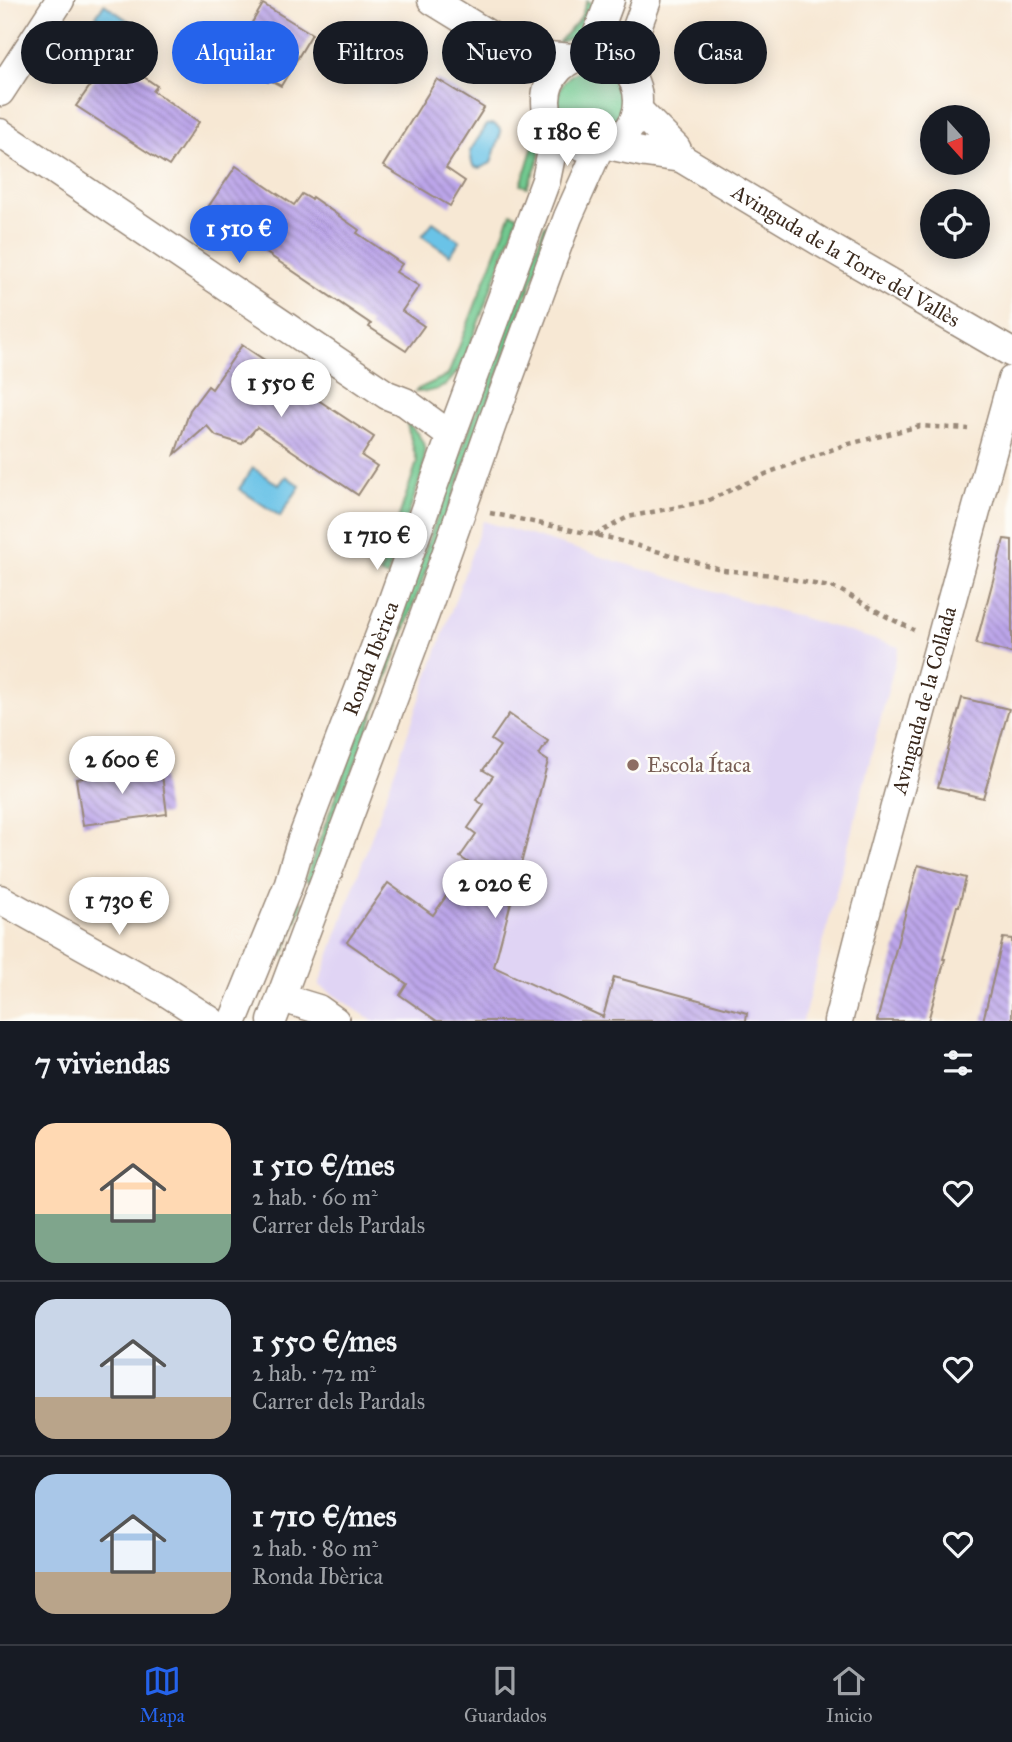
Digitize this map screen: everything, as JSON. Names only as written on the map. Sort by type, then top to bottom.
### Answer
[{"type":"street","points":[[0,92],[61,0]]},
{"type":"street","points":[[432,0],[466,21]]},
{"type":"street","points":[[600,21],[610,0]]},
{"type":"street","points":[[639,21],[647,0]]},
{"type":"street","points":[[545,94],[550,79],[560,66],[570,61]]},
{"type":"street","points":[[539,84],[545,94]]},
{"type":"street","points":[[635,84],[638,110]]},
{"type":"street","name":"Ronda Ibèrica","points":[[233,1021],[288,886],[301,842],[547,180],[556,132],[546,114],[545,94]]},
{"type":"street","name":"Ronda Ibèrica","points":[[277,1009],[425,614],[568,218],[603,146],[621,138],[632,125],[638,110]]},
{"type":"street","name":"Avinguda de la Torre del Vallès","points":[[638,110],[676,148],[681,158]]},
{"type":"street","points":[[556,132],[576,145],[603,146]]},
{"type":"street","points":[[0,133],[387,395],[405,402],[451,436]]},
{"type":"street","name":"Avinguda de la Torre del Vallès","points":[[603,146],[681,158],[1012,354]]},
{"type":"street","name":"Avinguda de la Collada","points":[[838,1021],[1012,380]]},
{"type":"street","points":[[0,899],[163,990],[211,1021]]},
{"type":"street","points":[[277,1009],[318,1010],[335,1021]]},
{"type":"path","points":[[594,535],[628,517],[707,501],[770,471],[845,445],[920,426],[968,429]]},
{"type":"path","points":[[482,511],[594,535],[724,569],[772,575],[838,589],[914,630]]},
{"type":"shaded area","name":"Escola Ítaca","points":[[483,521],[899,647],[803,1021],[373,1021],[319,985]]},
{"type":"green space","points":[[587,1],[596,5],[588,21],[578,21]]},
{"type":"green space","points":[[570,30],[570,38],[558,43]]},
{"type":"green space","points":[[570,78],[570,84],[619,84],[627,94],[619,120],[605,131],[591,134],[577,130],[567,122],[560,110],[558,97],[563,84]]},
{"type":"green space","points":[[537,133],[540,154],[527,187],[521,185]]},
{"type":"green space","points":[[511,213],[518,216],[464,361],[445,386],[433,391],[415,392],[448,375]]},
{"type":"green space","points":[[545,225],[552,227],[312,882],[305,880],[454,470]]},
{"type":"green space","points":[[406,421],[423,443],[423,471],[387,577],[380,574],[417,462]]},
{"type":"green space","points":[[296,900],[303,903],[283,956],[275,954]]},
{"type":"water","points":[[104,4],[129,21],[103,21],[96,16]]},
{"type":"water","points":[[494,124],[501,132],[491,163],[480,168],[475,167],[470,151],[487,125]]},
{"type":"water","points":[[433,222],[460,241],[450,255],[422,236]]},
{"type":"water","points":[[253,468],[279,485],[286,476],[300,486],[280,516],[239,489]]},
{"type":"building","points":[[263,4],[291,21],[253,21]]},
{"type":"building","points":[[299,26],[312,34],[299,56]]},
{"type":"building","points":[[437,79],[484,108],[446,168],[465,181],[450,206],[383,166]]},
{"type":"building","points":[[92,84],[154,84],[157,86],[153,91],[199,122],[169,166],[76,106]]},
{"type":"building","points":[[236,166],[294,205],[302,194],[311,199],[312,197],[402,264],[396,272],[419,286],[402,311],[424,326],[406,351],[250,242],[247,247],[232,237],[231,240],[200,219]]},
{"type":"building","points":[[242,345],[290,377],[288,380],[374,437],[362,456],[377,466],[358,495],[257,427],[242,444],[216,436],[207,426],[175,454],[190,410],[208,386],[212,389]]},
{"type":"building","points":[[1004,539],[1012,540],[1012,653],[976,644]]},
{"type":"building","points":[[962,698],[1009,709],[983,798],[938,787]]},
{"type":"building","points":[[509,714],[548,741],[539,755],[548,761],[494,967],[603,1017],[614,977],[747,1013],[746,1021],[437,1021],[400,995],[407,984],[347,942],[388,883],[433,915],[469,863],[460,857],[476,834],[468,828],[484,805],[476,800],[493,776],[483,770],[500,746],[491,740]]},
{"type":"building","points":[[161,767],[167,814],[83,825],[76,779]]},
{"type":"building","points":[[918,865],[966,878],[959,906],[928,1021],[877,1021]]},
{"type":"building","points":[[1003,938],[1012,939],[1012,1021],[983,1021]]},
{"type":"place","name":"Escola Ítaca","points":[[633,765]]}]
